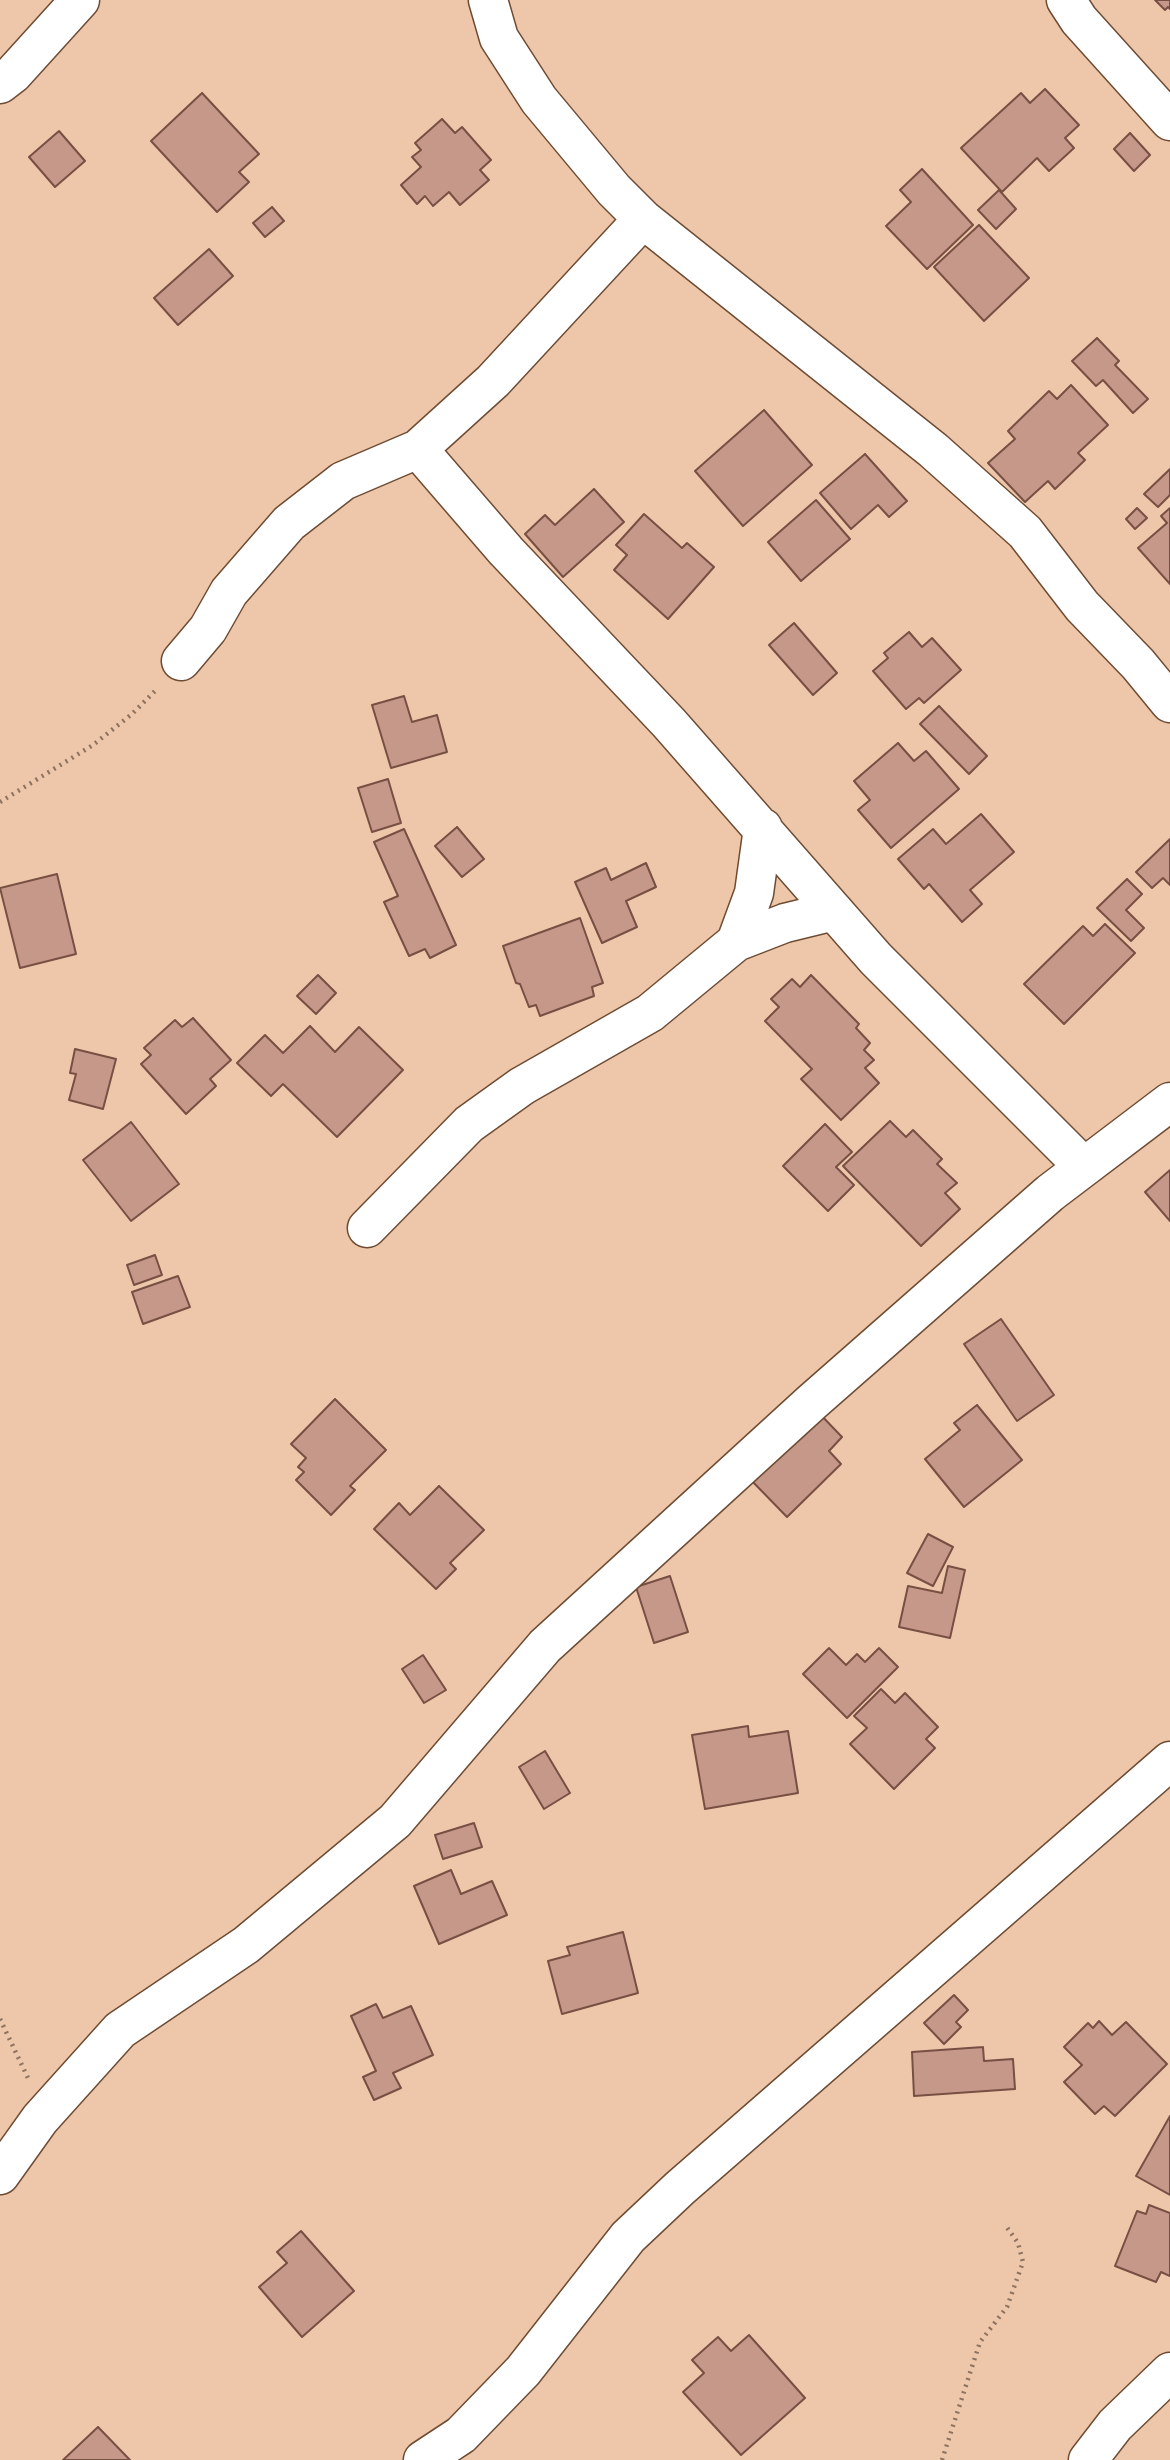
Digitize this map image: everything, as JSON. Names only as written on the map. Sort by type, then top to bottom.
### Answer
[{"type":"street","points":[[0,84],[13,74],[80,0]]},
{"type":"street","points":[[488,0],[499,38],[539,100],[614,190],[643,219],[933,450],[1025,532],[1083,606],[1170,703]]},
{"type":"street","points":[[1066,0],[1079,20],[1170,121]]},
{"type":"street","points":[[181,661],[208,629],[229,592],[289,523],[343,481],[418,449],[493,381],[643,219]]},
{"type":"street","points":[[418,449],[506,551],[669,723],[876,959],[1083,1166]]},
{"type":"street","points":[[736,942],[754,893],[763,828]]},
{"type":"street","points":[[366,1228],[469,1124],[523,1086],[650,1013],[736,942],[785,923],[834,911]]},
{"type":"street","points":[[0,2175],[40,2119],[120,2030],[246,1945],[395,1821],[545,1646],[822,1393],[1083,1166],[1170,1102]]},
{"type":"street","points":[[423,2460],[461,2435],[523,2371],[628,2237],[680,2188],[1170,1761]]},
{"type":"street","points":[[1088,2460],[1115,2425],[1170,2372]]},
{"type":"path","points":[[0,802],[93,745],[131,714],[181,661]]},
{"type":"path","points":[[0,2019],[28,2080],[40,2119]]},
{"type":"path","points":[[942,2460],[980,2342],[1007,2307],[1023,2262],[1018,2244],[1006,2226]]},
{"type":"building","points":[[1155,0],[1170,0],[1170,9],[1168,7],[1165,10]]},
{"type":"building","points":[[1045,89],[1079,125],[1065,138],[1074,148],[1049,171],[1037,158],[1002,192],[961,148],[1021,93],[1030,103]]},
{"type":"building","points":[[202,93],[259,154],[239,172],[249,182],[217,212],[151,141]]},
{"type":"building","points":[[442,119],[455,133],[462,127],[491,160],[480,170],[489,180],[460,205],[449,192],[433,206],[425,196],[417,204],[401,185],[421,167],[412,157],[421,150],[415,143]]},
{"type":"building","points":[[59,131],[85,161],[55,187],[29,157]]},
{"type":"building","points":[[1130,133],[1150,155],[1134,171],[1114,149]]},
{"type":"building","points":[[922,169],[973,225],[927,269],[886,226],[911,202],[900,190]]},
{"type":"building","points":[[999,190],[1016,209],[996,229],[978,210]]},
{"type":"building","points":[[272,207],[284,221],[265,237],[253,223]]},
{"type":"building","points":[[979,225],[1029,278],[984,321],[934,267]]},
{"type":"building","points":[[209,249],[233,276],[178,325],[154,298]]},
{"type":"building","points":[[1097,338],[1119,361],[1115,365],[1148,399],[1133,413],[1103,380],[1096,386],[1072,361]]},
{"type":"building","points":[[1071,385],[1108,425],[1078,453],[1085,460],[1055,489],[1048,481],[1025,502],[988,463],[1015,439],[1008,431],[1049,391],[1057,399]]},
{"type":"building","points":[[764,410],[812,465],[743,526],[695,471]]},
{"type":"building","points":[[865,454],[907,501],[889,517],[878,505],[851,529],[820,493]]},
{"type":"building","points":[[1170,469],[1170,495],[1158,507],[1144,494]]},
{"type":"building","points":[[594,489],[624,522],[563,577],[525,534],[545,515],[555,525]]},
{"type":"building","points":[[816,500],[850,539],[801,581],[768,542]]},
{"type":"building","points":[[1137,508],[1147,518],[1135,529],[1126,519]]},
{"type":"building","points":[[1170,508],[1170,584],[1138,548],[1167,523],[1161,516]]},
{"type":"building","points":[[644,514],[682,548],[687,543],[714,567],[668,619],[614,570],[627,555],[616,545]]},
{"type":"building","points":[[794,623],[837,673],[813,695],[769,645]]},
{"type":"building","points":[[909,632],[922,647],[932,638],[961,670],[924,703],[919,698],[906,709],[873,671],[888,658],[884,653]]},
{"type":"building","points":[[404,696],[412,722],[437,715],[447,752],[391,768],[372,705]]},
{"type":"building","points":[[939,706],[987,756],[969,774],[920,724]]},
{"type":"building","points":[[898,743],[914,761],[926,751],[959,789],[891,848],[858,810],[870,800],[854,781]]},
{"type":"building","points":[[388,779],[401,823],[372,832],[358,788]]},
{"type":"building","points":[[981,814],[1014,852],[970,890],[982,904],[962,922],[929,884],[924,889],[898,859],[933,829],[946,844]]},
{"type":"building","points":[[457,827],[484,859],[462,877],[435,846]]},
{"type":"building","points":[[404,829],[456,945],[430,958],[425,949],[409,956],[384,902],[398,896],[374,842]]},
{"type":"building","points":[[1170,839],[1170,885],[1163,878],[1152,888],[1136,872]]},
{"type":"building","points":[[646,863],[656,887],[626,901],[637,927],[602,943],[575,882],[606,868],[611,880]]},
{"type":"building","points":[[57,874],[76,954],[20,968],[0,888]]},
{"type":"building","points":[[1127,879],[1142,894],[1126,910],[1144,928],[1131,941],[1097,908]]},
{"type":"building","points":[[580,918],[603,983],[592,987],[594,996],[540,1016],[536,1005],[529,1007],[520,984],[516,983],[503,946]]},
{"type":"building","points":[[1105,924],[1135,953],[1064,1024],[1024,984],[1083,926],[1093,936]]},
{"type":"building","points":[[318,975],[336,993],[316,1014],[297,996]]},
{"type":"building","points":[[811,975],[859,1024],[856,1028],[870,1043],[864,1050],[874,1060],[865,1068],[879,1083],[841,1120],[801,1079],[812,1069],[765,1021],[779,1007],[771,999],[792,979],[800,987]]},
{"type":"building","points":[[193,1018],[231,1060],[210,1079],[216,1086],[186,1114],[141,1064],[151,1055],[144,1048],[175,1020],[182,1027]]},
{"type":"building","points":[[310,1026],[335,1052],[359,1027],[403,1070],[337,1137],[283,1084],[271,1096],[237,1063],[265,1035],[283,1053]]},
{"type":"building","points":[[75,1049],[116,1059],[103,1109],[69,1100],[76,1074],[70,1073]]},
{"type":"building","points":[[890,1121],[906,1137],[913,1130],[942,1159],[937,1164],[957,1183],[945,1193],[960,1209],[921,1246],[843,1166]]},
{"type":"building","points":[[131,1122],[179,1184],[131,1221],[83,1160]]},
{"type":"building","points":[[825,1124],[852,1152],[836,1167],[854,1185],[828,1211],[783,1166]]},
{"type":"building","points":[[1170,1170],[1170,1221],[1145,1192]]},
{"type":"building","points":[[155,1255],[162,1275],[134,1285],[127,1265]]},
{"type":"building","points":[[178,1276],[190,1307],[143,1324],[132,1292]]},
{"type":"building","points":[[1001,1319],[1054,1395],[1017,1421],[964,1344]]},
{"type":"building","points":[[335,1399],[386,1450],[350,1486],[355,1490],[331,1515],[296,1480],[304,1472],[298,1467],[306,1458],[291,1444]]},
{"type":"building","points":[[977,1405],[1022,1460],[964,1507],[925,1459],[960,1430],[954,1423]]},
{"type":"building","points":[[817,1411],[842,1437],[829,1451],[841,1464],[787,1517],[749,1478]]},
{"type":"building","points":[[439,1486],[484,1530],[450,1563],[456,1569],[436,1589],[374,1529],[399,1503],[410,1515]]},
{"type":"building","points":[[928,1534],[953,1547],[933,1586],[907,1573]]},
{"type":"building","points":[[948,1566],[965,1570],[950,1638],[899,1627],[908,1586],[942,1593]]},
{"type":"building","points":[[670,1576],[688,1632],[654,1643],[636,1587]]},
{"type":"building","points":[[829,1648],[846,1665],[857,1654],[865,1662],[879,1648],[898,1667],[847,1718],[803,1674]]},
{"type":"building","points":[[423,1655],[446,1690],[424,1703],[402,1669]]},
{"type":"building","points":[[881,1689],[895,1703],[905,1693],[938,1727],[926,1739],[935,1748],[894,1789],[850,1744],[867,1728],[854,1716]]},
{"type":"building","points":[[748,1726],[749,1737],[788,1731],[798,1793],[705,1809],[692,1735]]},
{"type":"building","points":[[545,1751],[570,1793],[544,1809],[519,1767]]},
{"type":"building","points":[[474,1823],[482,1847],[443,1859],[435,1835]]},
{"type":"building","points":[[451,1870],[461,1894],[492,1881],[507,1915],[439,1944],[414,1886]]},
{"type":"building","points":[[623,1932],[638,1993],[562,2014],[548,1961],[570,1955],[567,1947]]},
{"type":"building","points":[[954,1995],[968,2010],[956,2022],[961,2027],[944,2044],[924,2023]]},
{"type":"building","points":[[376,2004],[383,2018],[411,2006],[433,2055],[393,2073],[401,2088],[374,2100],[363,2077],[376,2071],[351,2016]]},
{"type":"building","points":[[1099,2021],[1112,2035],[1126,2022],[1167,2064],[1115,2116],[1104,2106],[1095,2114],[1064,2082],[1082,2065],[1064,2047],[1088,2023],[1093,2028]]},
{"type":"building","points":[[983,2047],[984,2061],[1013,2059],[1015,2089],[914,2096],[912,2052]]},
{"type":"building","points":[[1170,2116],[1170,2195],[1136,2176]]},
{"type":"building","points":[[1149,2205],[1170,2213],[1170,2276],[1161,2272],[1156,2282],[1115,2266],[1137,2211],[1146,2214]]},
{"type":"building","points":[[301,2231],[354,2291],[302,2337],[259,2287],[287,2263],[277,2252]]},
{"type":"building","points":[[749,2335],[805,2398],[741,2455],[683,2392],[704,2373],[692,2360],[718,2337],[731,2351]]},
{"type":"building","points":[[98,2427],[130,2460],[63,2460]]}]
